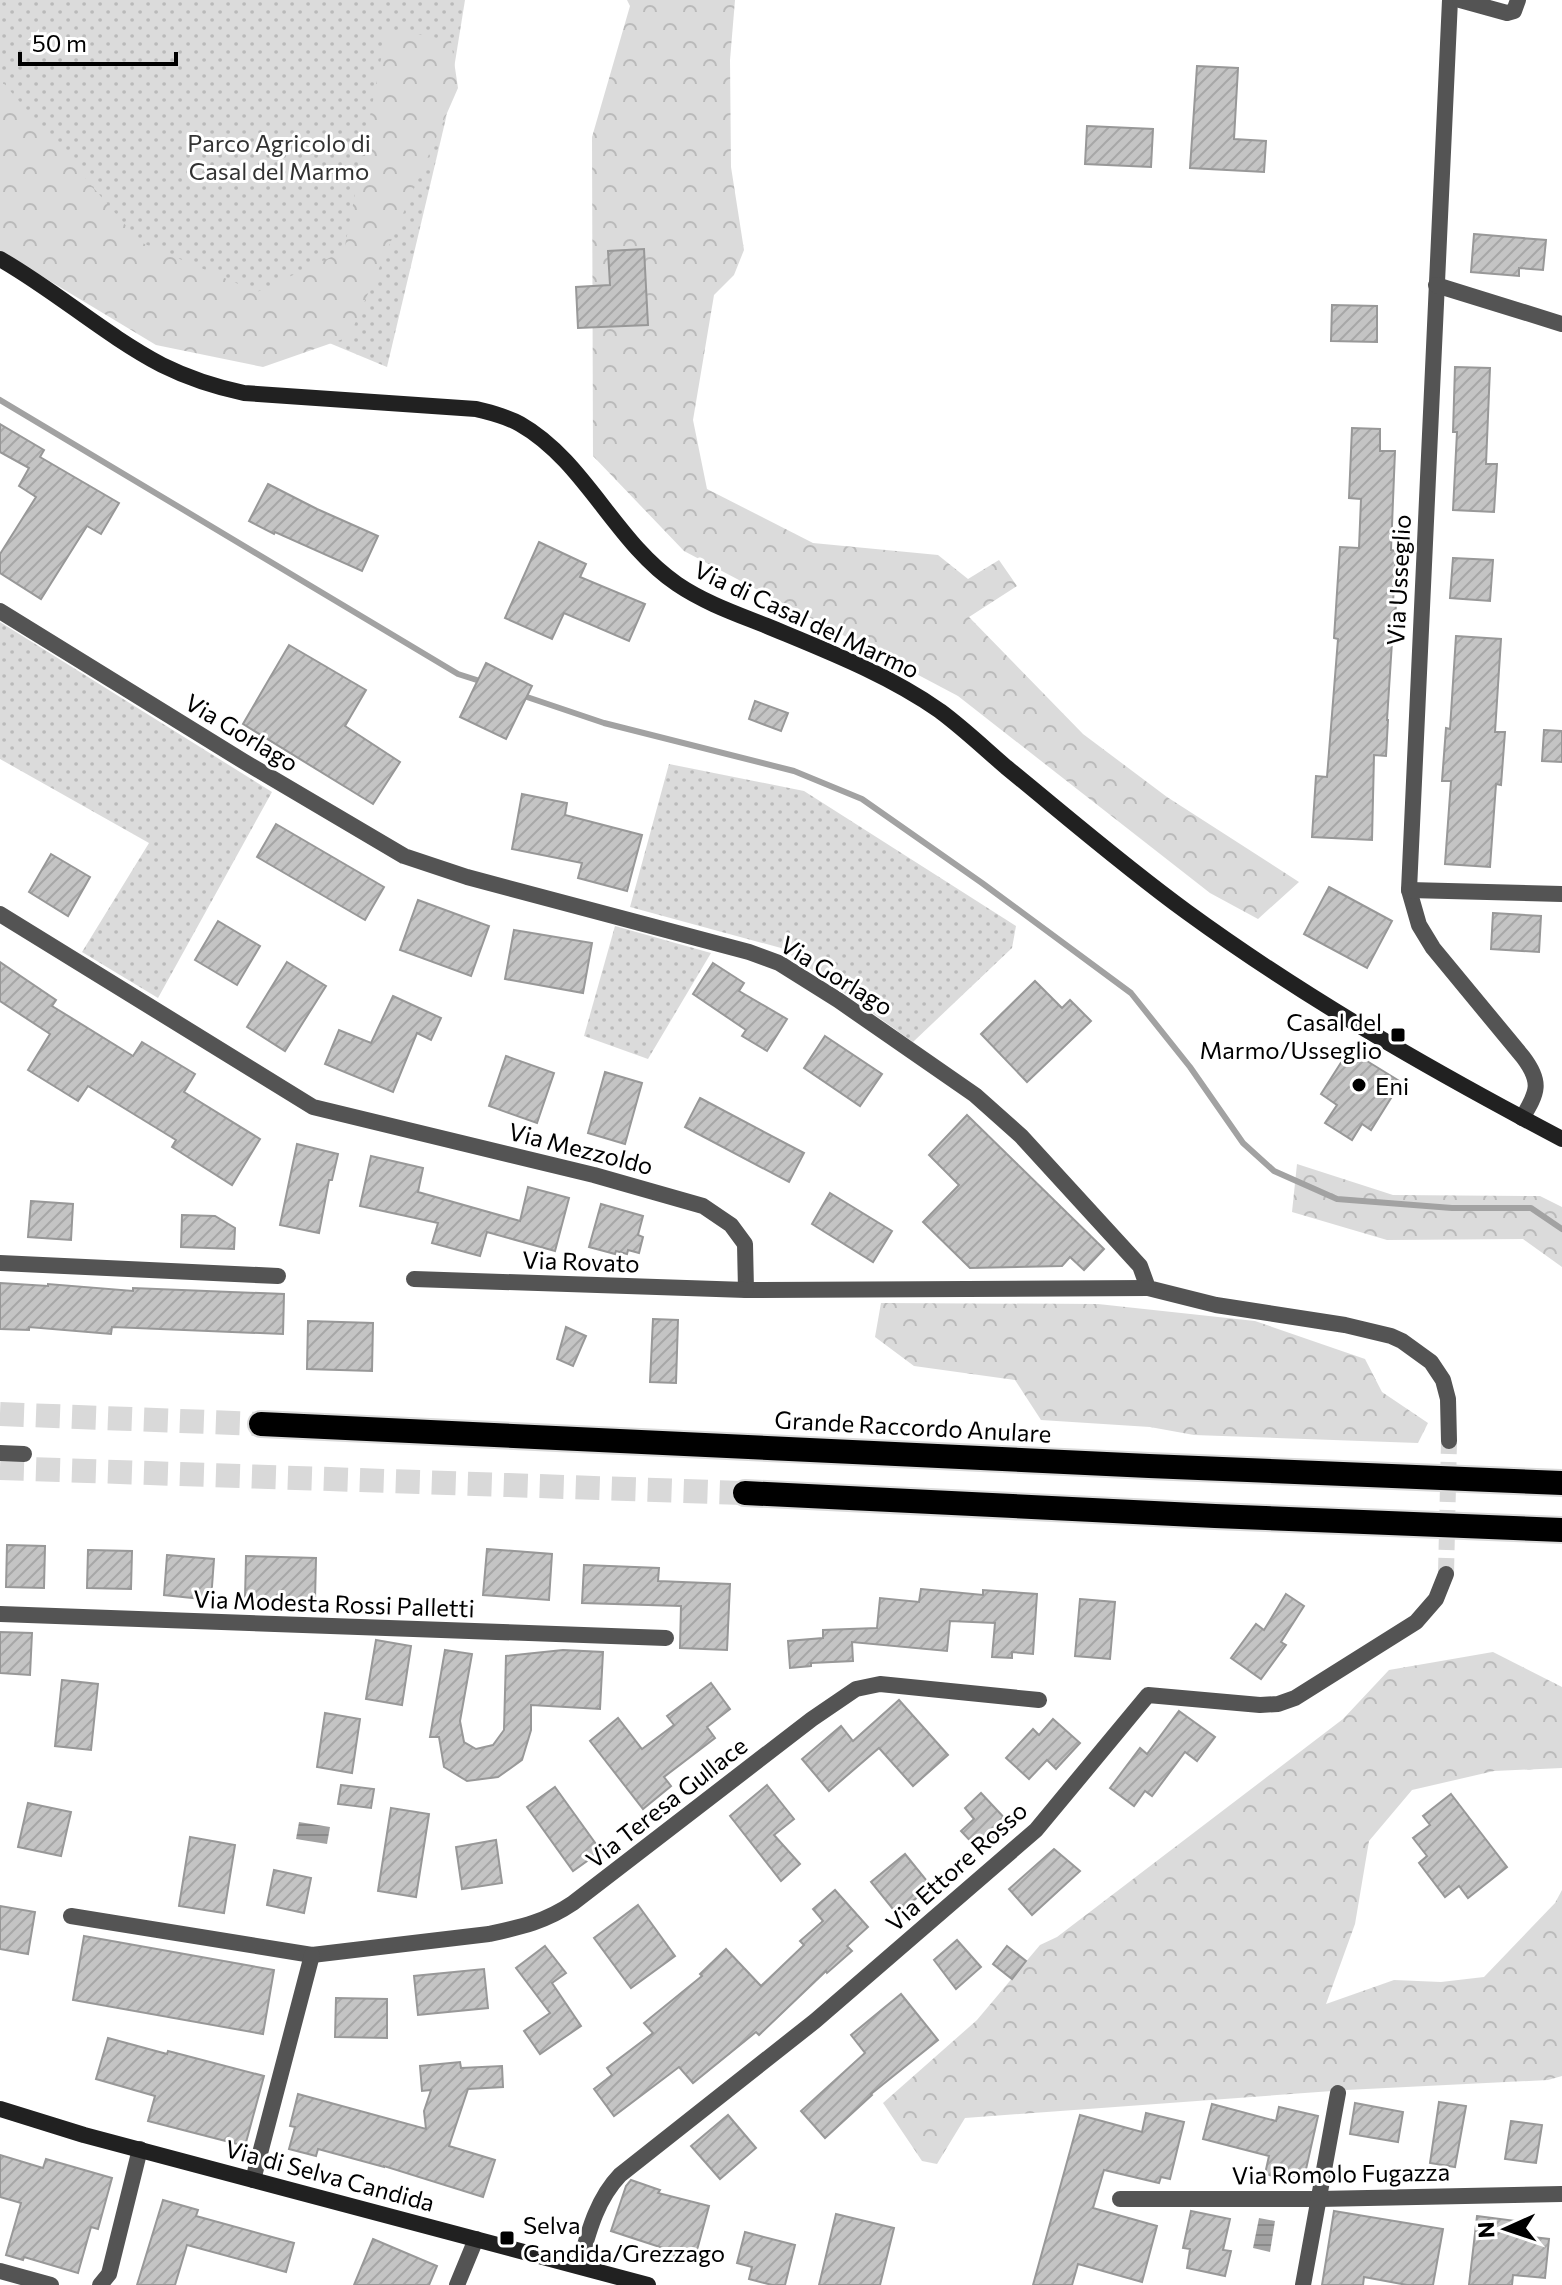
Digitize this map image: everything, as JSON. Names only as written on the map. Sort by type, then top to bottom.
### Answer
[{"type":"highway","name":"Grande Raccordo Anulare","points":[[261,1424],[1562,1483]]},
{"type":"highway","points":[[745,1493],[1562,1530]]},
{"type":"main road","name":"Via di Casal del Marmo","points":[[0,259],[163,365],[218,387],[244,393],[476,409],[518,423],[562,458],[641,552],[677,584],[717,606],[860,666],[913,694],[940,712],[1187,912],[1334,1009],[1562,1139]]},
{"type":"main road","name":"Via di Selva Candida","points":[[0,2109],[53,2126],[648,2285]]},
{"type":"street","name":"Via Usseglio","points":[[1450,0],[1409,890],[1415,913],[1433,948],[1534,1074],[1534,1097],[1522,1118]]},
{"type":"street","points":[[1460,0],[1507,13],[1514,11],[1518,0]]},
{"type":"street","points":[[1436,285],[1562,324]]},
{"type":"street","name":"Via Gorlago","points":[[0,611],[404,856],[467,877],[749,952],[779,963],[975,1095],[1021,1136],[1140,1266],[1148,1288]]},
{"type":"street","points":[[1409,890],[1562,894]]},
{"type":"street","name":"Via Mezzoldo","points":[[0,914],[313,1107],[594,1175],[703,1206],[731,1225],[745,1244],[746,1290]]},
{"type":"street","points":[[0,1263],[278,1276]]},
{"type":"street","name":"Via Rovato","points":[[414,1279],[746,1290]]},
{"type":"street","points":[[746,1290],[1148,1288],[1216,1305],[1345,1325],[1391,1336],[1431,1362],[1443,1380],[1448,1399],[1449,1441]]},
{"type":"street","points":[[0,1453],[24,1454]]},
{"type":"street","name":"Via Ettore Rosso","points":[[579,2266],[598,2208],[606,2191],[620,2175],[815,2021],[1036,1830],[1148,1695],[1260,1705],[1278,1704],[1295,1698],[1416,1622],[1436,1599],[1446,1574]]},
{"type":"street","name":"Via Modesta Rossi Palletti","points":[[0,1614],[666,1638]]},
{"type":"street","name":"Via Teresa Gullace","points":[[71,1916],[312,1955],[489,1934],[551,1917],[573,1903],[812,1719],[844,1696],[865,1686],[880,1684],[1039,1700]]},
{"type":"street","points":[[253,2180],[312,1955]]},
{"type":"street","points":[[1303,2285],[1338,2093]]},
{"type":"street","points":[[100,2285],[109,2274],[140,2149]]},
{"type":"street","name":"Via Romolo Fugazza","points":[[1120,2199],[1562,2194]]},
{"type":"street","points":[[457,2285],[476,2239]]},
{"type":"street","points":[[0,2271],[51,2285]]},
{"type":"green space","name":"Parco Agricolo di Casal del Marmo","points":[[0,0],[465,0],[446,118],[387,367],[0,206]]},
{"type":"green space","points":[[627,0],[735,0],[730,60],[731,167],[744,250],[734,275],[714,295],[693,420],[707,489],[813,543],[938,555],[968,579],[999,560],[1017,586],[969,617],[1083,734],[1167,797],[1299,882],[1258,919],[1210,893],[958,696],[684,551],[593,456],[592,137],[630,6]]},
{"type":"green space","points":[[387,28],[451,41],[458,88],[349,337],[263,367],[156,345],[0,251],[0,79],[140,242],[257,292],[344,251]]},
{"type":"green space","points":[[0,622],[272,792],[158,998],[82,952],[149,843],[0,759]]},
{"type":"green space","points":[[669,764],[804,791],[1016,926],[1012,948],[913,1042],[781,948],[630,907]]},
{"type":"green space","points":[[615,926],[711,953],[648,1059],[584,1036]]},
{"type":"green space","points":[[1297,1164],[1393,1195],[1540,1196],[1562,1207],[1562,1267],[1523,1239],[1387,1240],[1292,1212]]},
{"type":"green space","points":[[881,1303],[1098,1304],[1255,1321],[1365,1359],[1382,1392],[1428,1423],[1418,1443],[1194,1435],[1150,1427],[1041,1420],[1015,1380],[914,1366],[875,1337]]},
{"type":"green space","points":[[1493,1652],[1562,1687],[1562,1768],[1494,1771],[1412,1790],[1369,1841],[1355,1924],[1326,2004],[1394,1980],[1441,1982],[1484,1977],[1555,1903],[1562,1890],[1562,2076],[1548,2080],[1346,2090],[965,2118],[937,2164],[922,2161],[883,2103],[977,2020],[1040,1945],[1057,1937],[1343,1719],[1389,1670]]},
{"type":"shaded area","points":[[299,1822],[330,1827],[327,1844],[296,1839]]},
{"type":"shaded area","points":[[1259,2218],[1275,2221],[1270,2252],[1253,2248]]},
{"type":"building","points":[[1197,66],[1238,68],[1234,139],[1266,141],[1264,172],[1190,168]]},
{"type":"building","points":[[1087,126],[1153,129],[1151,167],[1085,164]]},
{"type":"building","points":[[1474,234],[1546,240],[1543,270],[1519,268],[1519,276],[1471,272]]},
{"type":"building","points":[[644,249],[648,325],[578,328],[576,287],[610,285],[608,251]]},
{"type":"building","points":[[1332,305],[1377,306],[1377,342],[1331,341]]},
{"type":"building","points":[[1455,367],[1490,368],[1486,464],[1497,464],[1494,512],[1453,510],[1457,432],[1453,432]]},
{"type":"building","points":[[0,424],[44,450],[40,457],[119,503],[101,534],[87,526],[41,599],[0,573],[0,554],[36,497],[19,486],[29,468],[0,452]]},
{"type":"building","points":[[1352,428],[1380,429],[1380,451],[1395,451],[1391,550],[1396,551],[1394,642],[1386,756],[1374,755],[1372,840],[1312,837],[1316,776],[1327,777],[1338,639],[1334,638],[1340,547],[1359,548],[1361,499],[1349,498]]},
{"type":"building","points":[[268,484],[378,536],[362,571],[249,521]]},
{"type":"building","points":[[539,542],[586,564],[580,577],[645,604],[629,641],[564,613],[552,639],[505,618]]},
{"type":"building","points":[[1453,558],[1493,560],[1490,601],[1450,598]]},
{"type":"building","points":[[1456,636],[1501,639],[1495,732],[1505,732],[1501,785],[1496,784],[1490,867],[1445,864],[1451,781],[1442,781],[1446,728],[1450,729]]},
{"type":"building","points":[[289,645],[366,690],[345,726],[400,762],[373,804],[243,724]]},
{"type":"building","points":[[486,663],[532,686],[506,739],[460,717]]},
{"type":"building","points":[[755,701],[788,713],[781,731],[749,719]]},
{"type":"building","points":[[1544,730],[1562,731],[1562,762],[1542,761]]},
{"type":"building","points":[[522,794],[567,803],[565,815],[642,835],[627,891],[578,878],[582,863],[512,849]]},
{"type":"building","points":[[276,824],[384,887],[365,920],[257,857]]},
{"type":"building","points":[[51,854],[90,877],[68,916],[29,892]]},
{"type":"building","points":[[1329,887],[1392,921],[1367,968],[1304,934]]},
{"type":"building","points":[[418,900],[489,926],[471,976],[400,950]]},
{"type":"building","points":[[1493,913],[1541,916],[1539,952],[1491,949]]},
{"type":"building","points":[[218,921],[260,946],[237,985],[195,960]]},
{"type":"building","points":[[514,930],[592,943],[583,993],[505,979]]},
{"type":"building","points":[[0,962],[56,1000],[52,1006],[133,1056],[142,1042],[195,1074],[184,1092],[260,1139],[232,1185],[172,1147],[176,1140],[88,1086],[78,1101],[28,1070],[50,1034],[0,1001]]},
{"type":"building","points":[[287,962],[326,986],[285,1051],[247,1027]]},
{"type":"building","points":[[713,963],[744,983],[739,991],[787,1019],[767,1051],[742,1036],[746,1030],[693,994]]},
{"type":"building","points":[[1035,981],[1062,1008],[1070,1000],[1091,1021],[1027,1082],[981,1034]]},
{"type":"building","points":[[393,996],[441,1018],[431,1040],[417,1033],[393,1092],[325,1064],[339,1030],[371,1043]]},
{"type":"building","points":[[825,1036],[882,1074],[860,1106],[804,1068]]},
{"type":"building","points":[[1349,1050],[1401,1082],[1371,1130],[1362,1124],[1352,1140],[1325,1123],[1337,1105],[1321,1094]]},
{"type":"building","points":[[506,1056],[554,1073],[537,1123],[489,1106]]},
{"type":"building","points":[[605,1072],[642,1083],[625,1144],[588,1133]]},
{"type":"building","points":[[700,1098],[804,1153],[789,1182],[685,1127]]},
{"type":"building","points":[[967,1115],[1104,1249],[1084,1270],[1070,1257],[1062,1266],[970,1268],[923,1222],[959,1185],[929,1155]]},
{"type":"building","points":[[297,1144],[338,1154],[332,1180],[329,1180],[319,1233],[280,1225]]},
{"type":"building","points":[[371,1156],[423,1168],[418,1192],[520,1221],[528,1187],[569,1198],[555,1251],[487,1232],[480,1256],[432,1243],[438,1223],[360,1206]]},
{"type":"building","points":[[830,1193],[892,1231],[873,1262],[812,1224]]},
{"type":"building","points":[[31,1201],[73,1204],[71,1240],[28,1237]]},
{"type":"building","points":[[601,1204],[643,1216],[638,1235],[643,1237],[639,1253],[628,1250],[627,1254],[616,1251],[615,1254],[589,1247]]},
{"type":"building","points":[[182,1215],[215,1216],[235,1228],[234,1249],[181,1247]]},
{"type":"building","points":[[0,1283],[133,1291],[133,1288],[284,1294],[283,1334],[112,1327],[111,1334],[29,1327],[29,1330],[0,1329]]},
{"type":"building","points":[[653,1319],[678,1320],[676,1383],[650,1382]]},
{"type":"building","points":[[308,1321],[373,1323],[372,1371],[307,1369]]},
{"type":"building","points":[[566,1327],[586,1336],[573,1366],[557,1359]]},
{"type":"building","points":[[7,1545],[45,1546],[44,1588],[6,1587]]},
{"type":"building","points":[[487,1549],[552,1554],[549,1600],[483,1595]]},
{"type":"building","points":[[88,1550],[132,1551],[131,1589],[87,1588]]},
{"type":"building","points":[[167,1555],[214,1559],[211,1600],[164,1595]]},
{"type":"building","points":[[246,1556],[316,1558],[315,1600],[245,1598]]},
{"type":"building","points":[[584,1565],[659,1568],[658,1581],[730,1584],[727,1650],[680,1648],[681,1606],[582,1603]]},
{"type":"building","points":[[921,1589],[983,1595],[983,1590],[1037,1594],[1033,1654],[1012,1652],[1012,1658],[992,1657],[995,1623],[950,1621],[947,1651],[852,1642],[853,1661],[811,1663],[811,1666],[790,1668],[788,1641],[823,1638],[823,1630],[877,1628],[880,1598],[919,1602]]},
{"type":"building","points":[[1286,1594],[1304,1606],[1281,1642],[1286,1645],[1261,1679],[1231,1658],[1256,1624],[1264,1630]]},
{"type":"building","points":[[1080,1599],[1115,1602],[1110,1659],[1075,1656]]},
{"type":"building","points":[[0,1632],[32,1633],[30,1675],[0,1673]]},
{"type":"building","points":[[376,1640],[411,1646],[402,1705],[366,1699]]},
{"type":"building","points":[[445,1650],[472,1654],[460,1721],[464,1742],[476,1749],[493,1745],[504,1730],[506,1656],[563,1650],[603,1652],[600,1709],[531,1705],[531,1730],[522,1760],[498,1777],[467,1781],[444,1767],[439,1737],[430,1737]]},
{"type":"building","points":[[62,1680],[98,1684],[91,1750],[55,1746]]},
{"type":"building","points":[[711,1683],[730,1709],[707,1727],[715,1738],[664,1777],[671,1786],[643,1809],[590,1741],[618,1718],[642,1749],[674,1725],[667,1716]]},
{"type":"building","points":[[899,1700],[948,1755],[913,1786],[879,1748],[829,1791],[802,1759],[841,1726],[853,1741]]},
{"type":"building","points":[[1179,1711],[1215,1737],[1197,1761],[1185,1752],[1152,1796],[1145,1791],[1134,1806],[1110,1788],[1140,1748],[1147,1754]]},
{"type":"building","points":[[325,1713],[360,1719],[352,1773],[317,1767]]},
{"type":"building","points":[[1053,1719],[1080,1743],[1056,1769],[1047,1760],[1029,1779],[1006,1758],[1033,1729],[1039,1735]]},
{"type":"building","points":[[341,1785],[374,1789],[371,1808],[338,1804]]},
{"type":"building","points":[[767,1785],[794,1819],[774,1835],[800,1864],[781,1881],[730,1816]]},
{"type":"building","points":[[555,1787],[601,1851],[573,1871],[527,1807]]},
{"type":"building","points":[[981,1793],[1010,1824],[980,1851],[961,1831],[974,1819],[965,1808]]},
{"type":"building","points":[[1451,1794],[1507,1867],[1468,1898],[1459,1886],[1445,1897],[1419,1863],[1427,1856],[1413,1838],[1430,1825],[1423,1816]]},
{"type":"building","points":[[28,1803],[71,1812],[61,1856],[18,1847]]},
{"type":"building","points":[[391,1808],[429,1814],[416,1897],[378,1891]]},
{"type":"building","points":[[190,1837],[235,1845],[224,1913],[179,1906]]},
{"type":"building","points":[[496,1840],[502,1883],[462,1889],[456,1847]]},
{"type":"building","points":[[1054,1849],[1080,1871],[1032,1915],[1009,1889]]},
{"type":"building","points":[[905,1854],[931,1886],[897,1914],[871,1882]]},
{"type":"building","points":[[274,1870],[311,1878],[304,1913],[267,1905]]},
{"type":"building","points":[[835,1890],[868,1927],[847,1946],[852,1951],[826,1971],[759,2035],[756,2032],[693,2083],[679,2067],[614,2116],[594,2089],[612,2075],[607,2068],[653,2033],[644,2023],[702,1976],[700,1974],[726,1949],[761,1986],[804,1945],[800,1941],[823,1921],[813,1909]]},
{"type":"building","points":[[638,1905],[675,1956],[631,1988],[594,1938]]},
{"type":"building","points":[[0,1906],[35,1912],[28,1954],[0,1949]]},
{"type":"building","points":[[84,1936],[274,1970],[263,2034],[73,2000]]},
{"type":"building","points":[[957,1940],[981,1967],[956,1989],[934,1960]]},
{"type":"building","points":[[545,1946],[566,1973],[552,1983],[581,2026],[540,2054],[524,2031],[550,2013],[516,1968]]},
{"type":"building","points":[[1007,1946],[1026,1961],[1012,1979],[993,1964]]},
{"type":"building","points":[[484,1969],[488,2008],[418,2015],[414,1976]]},
{"type":"building","points":[[901,1994],[938,2040],[871,2094],[825,2138],[801,2111],[865,2053],[851,2035]]},
{"type":"building","points":[[336,1998],[387,1999],[387,2038],[335,2037]]},
{"type":"building","points":[[108,2038],[264,2076],[245,2146],[148,2121],[155,2096],[96,2079]]},
{"type":"building","points":[[460,2062],[461,2068],[502,2066],[503,2087],[468,2089],[449,2146],[495,2160],[483,2197],[318,2149],[316,2156],[289,2149],[295,2127],[290,2126],[298,2094],[426,2129],[424,2111],[431,2090],[422,2091],[420,2066]]},
{"type":"building","points":[[1439,2102],[1466,2106],[1455,2167],[1430,2163]]},
{"type":"building","points":[[1355,2103],[1403,2112],[1398,2142],[1350,2134]]},
{"type":"building","points":[[1212,2104],[1276,2121],[1279,2107],[1318,2116],[1304,2178],[1286,2174],[1285,2179],[1265,2174],[1269,2156],[1203,2139]]},
{"type":"building","points":[[1146,2113],[1184,2122],[1170,2179],[1161,2177],[1159,2183],[1104,2170],[1093,2208],[1157,2226],[1142,2282],[1078,2264],[1072,2285],[1033,2285],[1080,2115],[1142,2132]]},
{"type":"building","points":[[728,2115],[756,2148],[720,2179],[691,2146]]},
{"type":"building","points":[[1511,2121],[1542,2125],[1536,2163],[1505,2159]]},
{"type":"building","points":[[0,2155],[43,2168],[46,2159],[112,2178],[98,2229],[91,2227],[78,2273],[24,2257],[23,2260],[6,2255],[21,2203],[0,2197]]},
{"type":"building","points":[[631,2180],[660,2190],[658,2193],[709,2206],[694,2261],[611,2231],[626,2186]]},
{"type":"building","points":[[163,2200],[198,2210],[196,2216],[294,2243],[286,2272],[187,2245],[175,2285],[137,2285]]},
{"type":"building","points":[[1191,2211],[1230,2219],[1223,2250],[1231,2251],[1225,2276],[1187,2268],[1190,2249],[1183,2248]]},
{"type":"building","points":[[1334,2211],[1443,2229],[1433,2285],[1407,2285],[1364,2277],[1363,2285],[1322,2285]]},
{"type":"building","points":[[836,2214],[894,2228],[880,2285],[819,2285]]},
{"type":"building","points":[[1477,2216],[1524,2222],[1523,2236],[1549,2239],[1545,2278],[1513,2275],[1512,2285],[1469,2285]]},
{"type":"building","points":[[745,2232],[795,2245],[785,2285],[749,2279],[752,2267],[737,2263]]},
{"type":"building","points":[[373,2239],[437,2266],[429,2285],[354,2285]]},
{"type":"waterway","points":[[0,400],[458,674],[483,682]]},
{"type":"waterway","points":[[521,695],[604,723],[794,771],[862,799],[1131,993],[1190,1067],[1243,1143],[1274,1171],[1337,1199],[1452,1208],[1531,1208],[1562,1229]]},
{"type":"tunnel","points":[[0,1414],[261,1424]]},
{"type":"tunnel","points":[[1446,1574],[1449,1441]]},
{"type":"tunnel","points":[[0,1468],[745,1493]]},
{"type":"place","name":"Casal del Marmo/Usseglio","points":[[1398,1035]]},
{"type":"place","name":"Eni","points":[[1359,1085]]},
{"type":"place","name":"Selva Candida/Grezzago","points":[[507,2238]]}]
